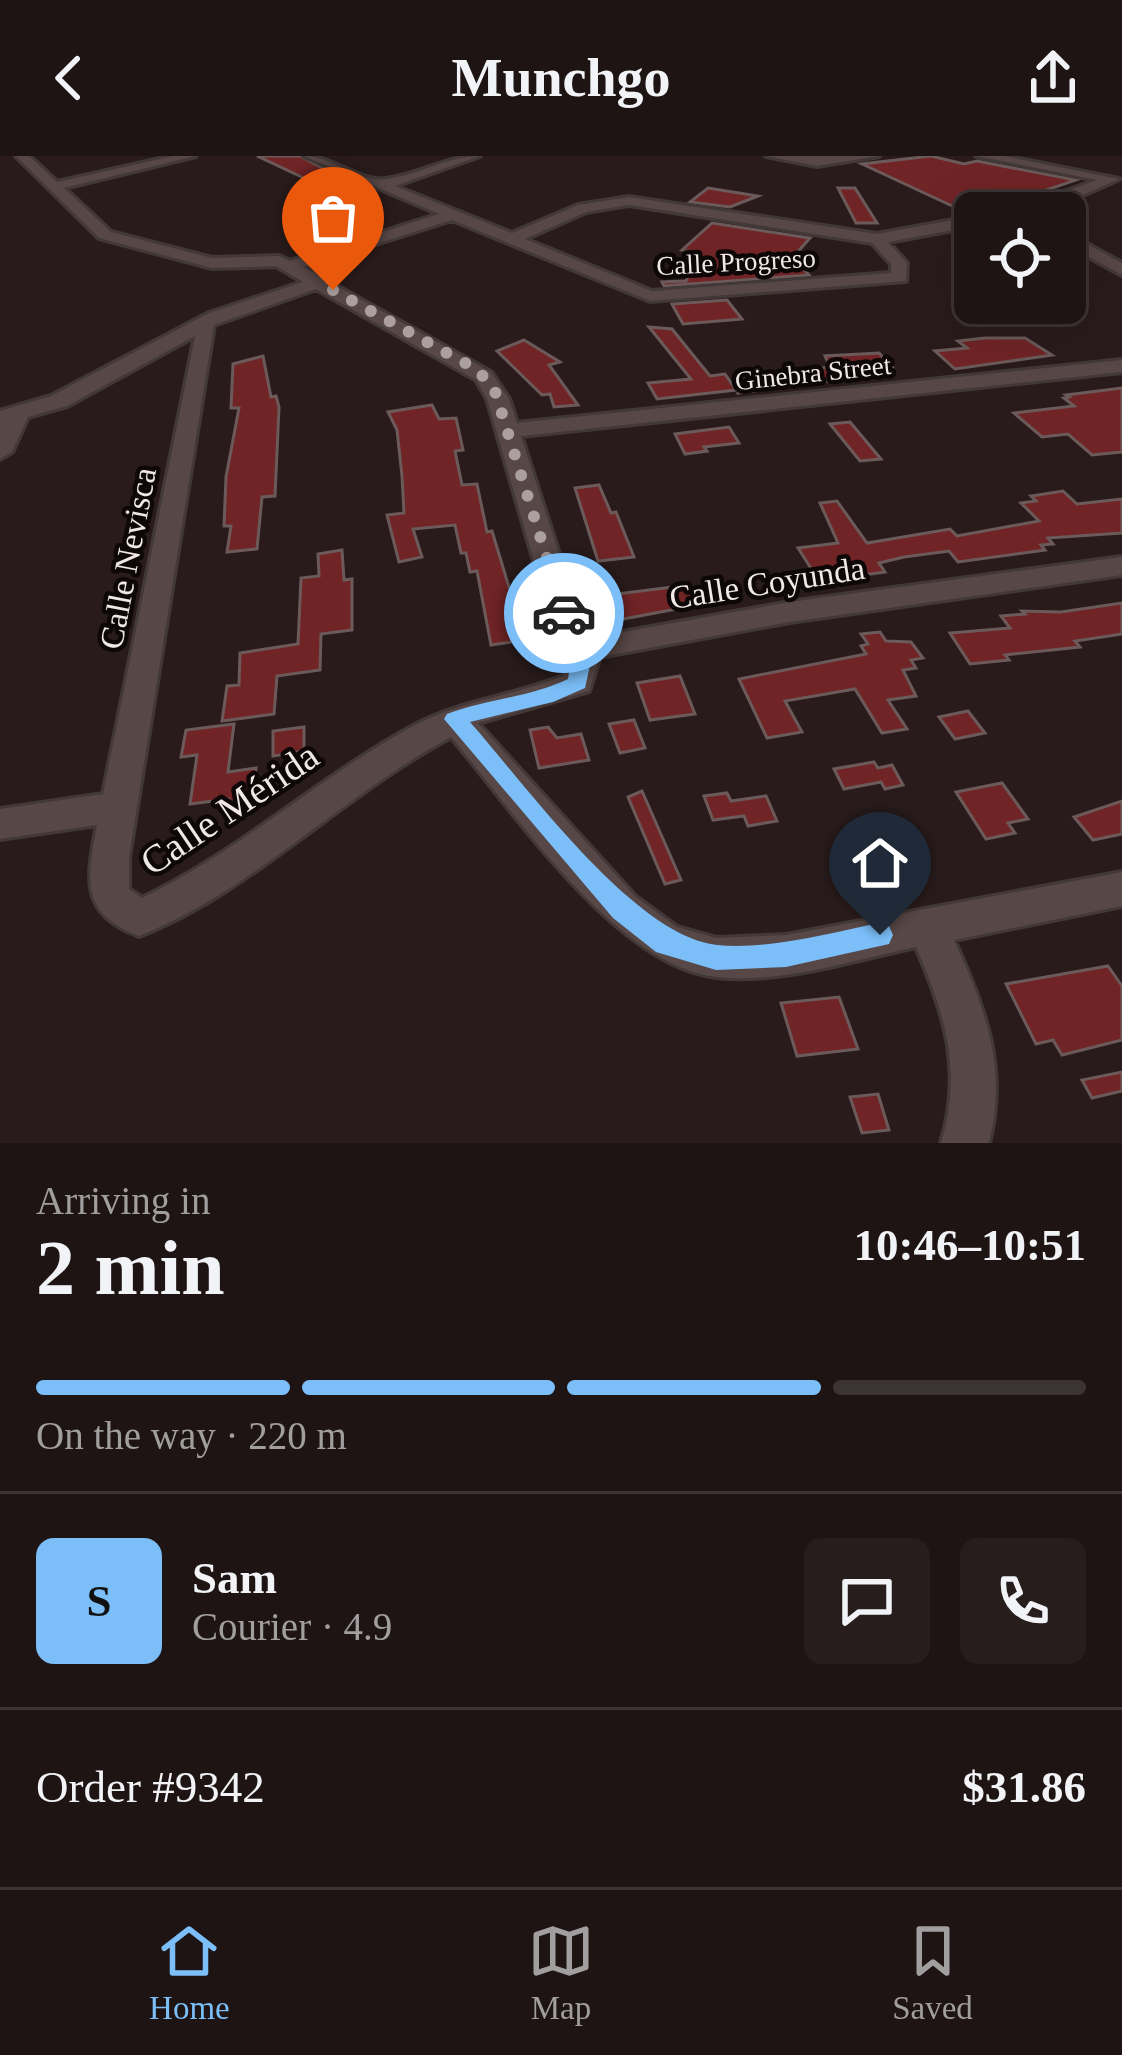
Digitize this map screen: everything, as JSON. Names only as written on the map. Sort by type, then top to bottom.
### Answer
[{"type":"street","points":[[52,187],[190,156]]},
{"type":"street","name":"Calle Progreso","points":[[310,156],[637,292],[676,297],[900,277],[899,263],[877,239]]},
{"type":"street","points":[[383,185],[474,156]]},
{"type":"street","points":[[772,156],[828,162],[873,156]]},
{"type":"street","points":[[982,156],[1117,178]]},
{"type":"street","points":[[22,162],[105,235],[190,260],[261,260],[290,266],[476,369],[494,388],[568,627],[577,640],[592,648],[581,659],[578,683],[553,695],[491,706],[455,719],[585,871],[622,910],[666,943],[716,958],[754,958],[1122,889]]},
{"type":"street","points":[[1082,192],[1117,178]]},
{"type":"street","points":[[510,240],[583,208],[629,201],[877,239],[954,225]]},
{"type":"street","points":[[290,266],[452,215]]},
{"type":"street","points":[[1086,249],[1122,270]]},
{"type":"street","points":[[0,452],[10,415],[80,391],[205,322],[319,282]]},
{"type":"street","name":"Calle Nevisca","points":[[117,807],[205,343],[205,322]]},
{"type":"street","name":"Ginebra Street","points":[[509,431],[1122,366]]},
{"type":"street","name":"Calle Coyunda","points":[[592,648],[790,612],[1122,566]]},
{"type":"street","name":"Calle Mérida","points":[[0,824],[117,807],[110,898],[139,918],[185,900],[351,780],[455,719]]},
{"type":"street","points":[[927,926],[972,1036],[980,1086],[965,1143]]},
{"type":"building","points":[[257,156],[300,156],[332,173],[308,180]]},
{"type":"building","points":[[931,156],[1076,180],[1041,192],[954,192],[954,207],[862,164]]},
{"type":"building","points":[[708,188],[758,196],[730,207],[690,202]]},
{"type":"building","points":[[838,188],[855,188],[877,223],[856,223]]},
{"type":"building","points":[[712,223],[810,238],[793,257],[809,275],[664,286],[662,282],[686,281],[697,253],[682,250]]},
{"type":"building","points":[[727,300],[742,319],[683,324],[672,304]]},
{"type":"building","points":[[649,327],[672,329],[710,376],[725,374],[736,390],[657,399],[648,383],[691,379]]},
{"type":"building","points":[[1025,338],[1052,355],[955,369],[935,351],[967,348],[958,341]]},
{"type":"building","points":[[524,340],[560,362],[549,365],[578,405],[554,407],[550,394],[542,395],[497,351]]},
{"type":"building","points":[[879,353],[892,367],[879,368],[884,374],[738,393],[736,378],[830,367],[825,356]]},
{"type":"building","points":[[263,356],[271,397],[276,396],[279,407],[275,496],[262,497],[257,549],[227,552],[231,526],[224,526],[226,477],[239,408],[231,408],[233,364]]},
{"type":"building","points":[[1122,388],[1122,452],[1092,455],[1068,434],[1042,437],[1014,413],[1074,406],[1066,395]]},
{"type":"building","points":[[432,405],[439,419],[456,418],[463,450],[455,451],[462,485],[477,484],[487,532],[492,531],[525,640],[491,645],[477,571],[470,572],[455,525],[413,529],[422,557],[399,562],[387,515],[404,513],[402,476],[397,430],[388,412]]},
{"type":"building","points":[[850,422],[881,459],[860,461],[830,424]]},
{"type":"building","points":[[729,427],[739,443],[685,454],[675,434]]},
{"type":"building","points":[[599,485],[634,557],[598,561],[575,488]]},
{"type":"building","points":[[1063,491],[1077,504],[1122,499],[1122,533],[1048,538],[1053,544],[1041,545],[1045,550],[958,562],[949,551],[904,557],[879,563],[885,572],[819,581],[798,548],[838,543],[820,503],[837,501],[867,543],[950,529],[957,536],[1039,521],[1021,503],[1036,501],[1031,496]]},
{"type":"building","points":[[342,550],[344,580],[352,579],[352,630],[321,634],[320,670],[277,676],[274,714],[222,721],[227,686],[239,685],[240,653],[298,644],[301,578],[319,576],[318,554]]},
{"type":"building","points":[[688,585],[698,605],[618,620],[609,595]]},
{"type":"building","points":[[1122,603],[1122,634],[1075,641],[1080,647],[1005,655],[1009,660],[970,664],[950,633],[1010,628],[1001,616],[1025,614],[1022,611],[1061,612]]},
{"type":"building","points":[[880,632],[886,641],[911,642],[923,658],[911,660],[916,668],[903,670],[916,696],[888,700],[907,729],[882,733],[855,689],[785,701],[802,732],[767,738],[739,679],[866,654],[861,646],[868,644],[861,634]]},
{"type":"building","points":[[680,676],[695,714],[650,720],[637,683]]},
{"type":"building","points":[[968,711],[985,733],[955,739],[939,717]]},
{"type":"building","points":[[634,720],[645,748],[620,753],[609,724]]},
{"type":"building","points":[[234,724],[228,772],[256,768],[252,808],[227,812],[229,799],[190,804],[197,755],[181,757],[186,730]]},
{"type":"building","points":[[304,727],[304,751],[273,756],[273,731]]},
{"type":"building","points":[[548,727],[557,738],[581,734],[589,760],[539,768],[530,730]]},
{"type":"building","points":[[874,762],[878,768],[892,765],[903,785],[885,789],[881,782],[844,789],[834,769]]},
{"type":"building","points":[[1002,783],[1028,819],[1008,823],[1015,833],[986,839],[956,792]]},
{"type":"building","points":[[642,791],[681,880],[665,884],[628,797]]},
{"type":"building","points":[[727,793],[731,801],[766,796],[777,821],[748,826],[744,816],[713,820],[704,796]]},
{"type":"building","points":[[1122,801],[1122,834],[1093,840],[1074,817]]},
{"type":"building","points":[[1108,966],[1122,986],[1122,1040],[1062,1055],[1053,1040],[1036,1044],[1006,984]]},
{"type":"building","points":[[839,997],[858,1049],[797,1056],[781,1003]]},
{"type":"building","points":[[1122,1072],[1122,1091],[1092,1098],[1082,1080]]},
{"type":"building","points":[[878,1094],[889,1130],[862,1133],[850,1097]]},
{"type":"way so far","points":[[333,290],[476,369],[494,388],[564,613]]},
{"type":"route","points":[[564,613],[577,640],[592,648],[581,659],[578,683],[553,695],[491,706],[455,719],[622,910],[666,943],[716,958],[786,954],[880,935]]}]
